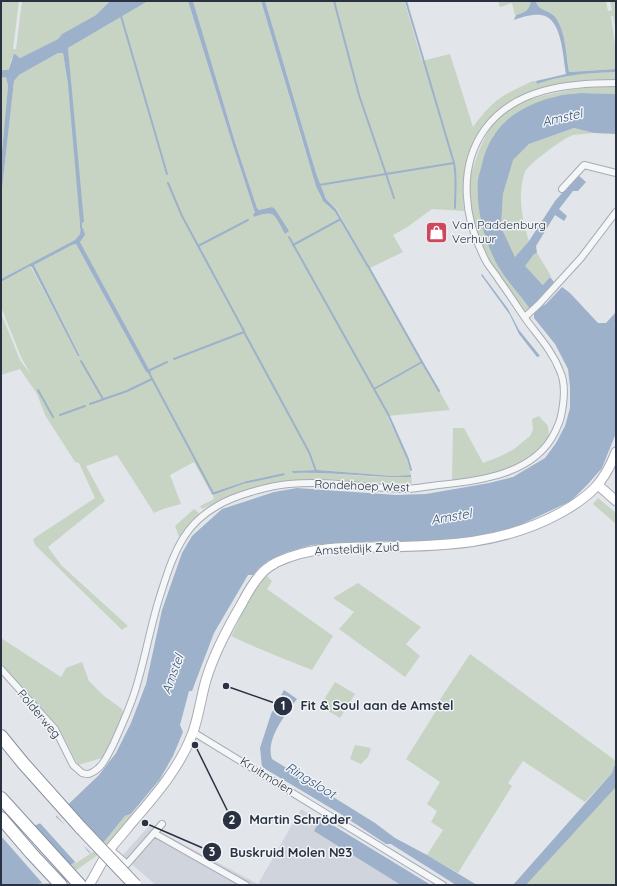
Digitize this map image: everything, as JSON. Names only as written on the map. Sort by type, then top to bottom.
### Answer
[{"type":"highway","points":[[1,736],[81,828],[135,885]]},
{"type":"highway","points":[[1,798],[80,885]]},
{"type":"highway","points":[[1,818],[61,885]]},
{"type":"street","name":"Rondehoep West","points":[[90,774],[104,761],[125,720],[136,691],[160,596],[174,556],[184,536],[198,519],[213,509],[240,496],[288,484],[330,483],[406,489],[467,482],[504,474],[524,464],[539,452],[551,439],[561,419],[564,395],[562,374],[552,353],[486,260],[470,219],[466,199],[467,176],[475,146],[490,122],[511,103],[529,95],[562,86],[592,83],[616,83]]},
{"type":"street","points":[[562,189],[584,166],[616,173]]},
{"type":"street","points":[[525,317],[539,304],[581,258],[616,212]]},
{"type":"street","name":"Amsteldijk Zuid","points":[[88,885],[110,849],[165,783],[178,761],[192,732],[206,680],[227,629],[255,581],[262,572],[275,563],[300,553],[330,548],[444,546],[493,539],[518,532],[554,516],[575,504],[594,490],[606,473],[616,452]]},
{"type":"street","points":[[598,485],[616,501]]},
{"type":"street","name":"Polderweg","points":[[1,669],[55,729],[73,765],[82,773],[90,774]]},
{"type":"street","name":"Kruitmolen","points":[[192,732],[443,885]]},
{"type":"street","points":[[110,849],[127,864],[162,824]]},
{"type":"street","points":[[154,833],[246,885]]},
{"type":"shaded area","points":[[301,809],[426,885],[156,885],[122,856],[149,826],[258,884]]},
{"type":"green space","points":[[1,1],[19,1],[13,49],[16,49],[22,1],[110,1],[96,15],[62,34],[58,39],[20,58],[15,54],[11,60],[7,74],[4,74],[4,71],[1,70]]},
{"type":"green space","points":[[148,1],[188,1],[255,213],[254,217],[267,213],[275,216],[272,207],[259,210],[257,208],[235,142],[193,1],[261,1],[304,147],[321,198],[335,212],[369,268],[337,209],[326,199],[316,173],[265,1],[409,1],[405,3],[422,61],[450,54],[473,127],[486,110],[499,99],[513,90],[533,81],[536,81],[537,84],[557,78],[576,75],[616,72],[616,80],[584,81],[558,84],[525,94],[505,104],[487,122],[477,140],[466,175],[463,196],[464,211],[432,209],[406,228],[393,235],[403,252],[370,268],[450,410],[387,416],[405,453],[411,475],[393,476],[318,470],[292,471],[366,476],[411,477],[412,482],[410,484],[308,479],[272,483],[235,494],[202,509],[200,506],[214,499],[213,495],[243,484],[285,474],[247,481],[211,493],[194,462],[170,475],[181,504],[154,513],[117,455],[86,466],[105,501],[48,547],[61,565],[128,626],[122,630],[35,545],[33,539],[95,498],[79,463],[75,462],[45,415],[37,394],[20,369],[1,375],[1,313],[20,360],[31,375],[21,357],[1,307],[1,282],[30,266],[79,356],[80,355],[34,265],[76,244],[146,372],[150,372],[80,242],[80,234],[75,240],[1,279],[1,198],[14,81],[19,75],[58,53],[63,53],[68,84],[71,84],[68,48]]},
{"type":"green space","points":[[498,1],[531,1],[526,11],[515,15],[512,3],[500,7]]},
{"type":"green space","points":[[536,1],[606,1],[608,11],[612,10],[610,1],[616,1],[616,33],[613,16],[611,16],[616,52],[616,69],[569,72],[565,45],[559,24],[554,15],[541,9],[537,5]]},
{"type":"green space","points":[[6,77],[8,86],[1,162],[1,79]]},
{"type":"green space","points":[[596,85],[616,85],[616,94],[581,93],[556,96],[522,110],[506,121],[493,136],[488,242],[491,251],[506,276],[517,293],[530,308],[525,311],[489,262],[480,242],[473,219],[469,195],[471,174],[478,153],[488,131],[503,112],[512,106],[528,100],[562,91]]},
{"type":"green space","points":[[574,128],[594,133],[573,135],[569,137],[539,158],[527,168],[525,172],[521,189],[521,206],[529,241],[515,257],[501,227],[503,194],[512,160],[529,144]]},
{"type":"green space","points":[[537,253],[551,276],[544,285],[524,266],[534,254]]},
{"type":"green space","points":[[539,416],[548,426],[549,436],[540,447],[529,456],[506,469],[494,473],[452,481],[453,428],[464,428],[483,463],[514,449],[530,436],[533,430],[532,419]]},
{"type":"green space","points":[[598,498],[616,513],[616,524],[593,504]]},
{"type":"green space","points":[[194,509],[199,513],[179,537],[175,526]]},
{"type":"green space","points":[[266,575],[272,581],[267,589],[333,636],[312,670],[261,650],[231,636],[250,596]]},
{"type":"green space","points":[[358,583],[421,627],[406,644],[420,656],[405,677],[339,629],[354,612],[333,598]]},
{"type":"green space","points":[[1,638],[61,677],[66,668],[82,662],[89,681],[104,696],[122,709],[124,716],[102,758],[78,765],[58,726],[1,663]]},
{"type":"green space","points":[[470,654],[616,761],[616,766],[614,766],[612,773],[585,802],[523,761],[508,783],[512,786],[458,873],[427,855],[443,830],[431,822],[437,811],[427,804],[440,782],[406,759],[441,703],[439,701]]},
{"type":"green space","points":[[335,682],[355,694],[340,718],[320,706]]},
{"type":"green space","points":[[355,745],[371,748],[368,757],[361,764],[350,759]]},
{"type":"green space","points":[[616,787],[616,885],[526,885]]},
{"type":"green space","points":[[137,813],[108,846],[95,857],[55,885],[35,885],[47,881],[104,842],[125,816]]},
{"type":"water","points":[[110,1],[148,1],[68,48],[84,222],[80,223],[68,84],[63,53],[58,53],[19,75],[14,81],[1,198],[1,162],[8,86],[6,77],[14,54],[20,58],[58,39],[62,34],[96,15]]},
{"type":"water","points":[[188,1],[193,1],[235,142],[257,208],[259,210],[272,207],[275,209],[289,231],[285,234],[274,215],[267,214],[254,217],[253,214],[255,213]]},
{"type":"water","points":[[261,1],[265,1],[316,173],[326,199],[336,209],[370,268],[367,267],[335,212],[323,201],[316,186]]},
{"type":"water","points":[[531,1],[536,1],[541,9],[551,13],[556,18],[564,37],[569,72],[616,69],[616,72],[556,78],[537,84],[536,81],[566,74],[560,39],[557,30],[548,17],[531,15],[514,20],[516,15],[528,9]]},
{"type":"water","name":"Amstel","points":[[581,93],[616,94],[616,134],[594,133],[574,128],[529,144],[513,160],[503,194],[501,227],[515,257],[529,241],[555,201],[578,175],[586,182],[578,191],[573,191],[559,209],[567,216],[564,221],[555,215],[536,246],[537,253],[534,254],[525,266],[543,285],[550,277],[554,282],[545,294],[540,307],[546,304],[562,287],[570,293],[598,323],[606,323],[616,312],[616,433],[602,468],[571,501],[520,525],[487,537],[458,541],[383,541],[311,545],[287,552],[268,561],[253,575],[248,575],[214,633],[192,691],[189,691],[180,725],[183,732],[173,756],[160,779],[131,814],[125,816],[99,848],[91,851],[47,881],[35,885],[1,885],[1,837],[10,836],[55,817],[99,775],[116,753],[131,723],[146,684],[162,610],[182,553],[192,536],[222,509],[274,492],[297,488],[396,495],[426,494],[489,483],[513,477],[545,458],[556,443],[565,426],[570,408],[568,369],[555,344],[534,318],[534,314],[500,270],[492,254],[480,218],[478,180],[489,144],[498,129],[506,121],[523,109],[542,101],[561,95]]},
{"type":"water","points":[[81,228],[83,228],[85,235],[80,242],[151,373],[146,372],[76,244],[34,265],[80,356],[78,356],[32,267],[30,266],[1,282],[1,279],[75,240],[80,234]]},
{"type":"water","points":[[482,274],[508,309],[519,330],[540,356],[537,357],[519,334],[510,315],[481,275]]},
{"type":"water","points":[[318,470],[393,476],[411,475],[411,477],[293,473],[292,471]]},
{"type":"water","points":[[284,473],[285,475],[243,484],[213,495],[211,493],[247,481]]},
{"type":"water","points":[[284,690],[297,699],[282,719],[274,735],[271,743],[272,759],[375,823],[395,838],[477,885],[456,885],[391,844],[386,844],[339,813],[262,767],[260,748],[271,714]]},
{"type":"water","points":[[614,766],[616,766],[616,787],[526,885],[513,885],[612,773]]},
{"type":"water","points":[[321,818],[431,885],[401,885],[314,831]]},
{"type":"pier","points":[[67,804],[100,849],[91,853],[83,845],[90,854],[76,863],[39,822],[54,815],[65,825],[55,814]]},
{"type":"pier","points":[[31,825],[71,867],[49,883],[43,884],[1,836],[4,834],[10,834]]},
{"type":"waterway","points":[[319,185],[386,174],[359,95],[334,1]]},
{"type":"waterway","points":[[401,1],[406,1]]},
{"type":"waterway","points":[[394,198],[386,174],[454,163],[406,1],[408,1]]},
{"type":"waterway","points":[[121,16],[167,174]]},
{"type":"waterway","points":[[1,74],[12,73]]},
{"type":"waterway","points":[[454,163],[456,180],[455,208]]},
{"type":"waterway","points":[[168,183],[182,216],[244,331]]},
{"type":"waterway","points":[[198,246],[248,220]]},
{"type":"waterway","points":[[293,245],[339,220]]},
{"type":"waterway","points":[[81,223],[81,228]]},
{"type":"waterway","points":[[289,237],[388,414],[408,459],[411,470]]},
{"type":"waterway","points":[[368,266],[422,362]]},
{"type":"waterway","points":[[174,359],[244,332],[309,452],[316,471]]},
{"type":"waterway","points":[[81,361],[103,399]]},
{"type":"waterway","points":[[167,362],[148,371],[213,493]]},
{"type":"waterway","points":[[374,389],[422,362],[439,391]]},
{"type":"waterway","points":[[90,404],[127,391],[152,379]]},
{"type":"waterway","points":[[38,390],[53,417]]},
{"type":"waterway","points":[[60,415],[85,406]]},
{"type":"place","name":"Van Paddenburg Verhuur","points":[[436,232]]},
{"type":"place","name":"Fit & Soul aan de Amstel","points":[[226,686]]},
{"type":"place","name":"Martin Schröder","points":[[195,745]]},
{"type":"place","name":"Buskruid Molen №3","points":[[145,823]]},
{"type":"water label","name":"Ringsloot","points":[[311,780]]}]
